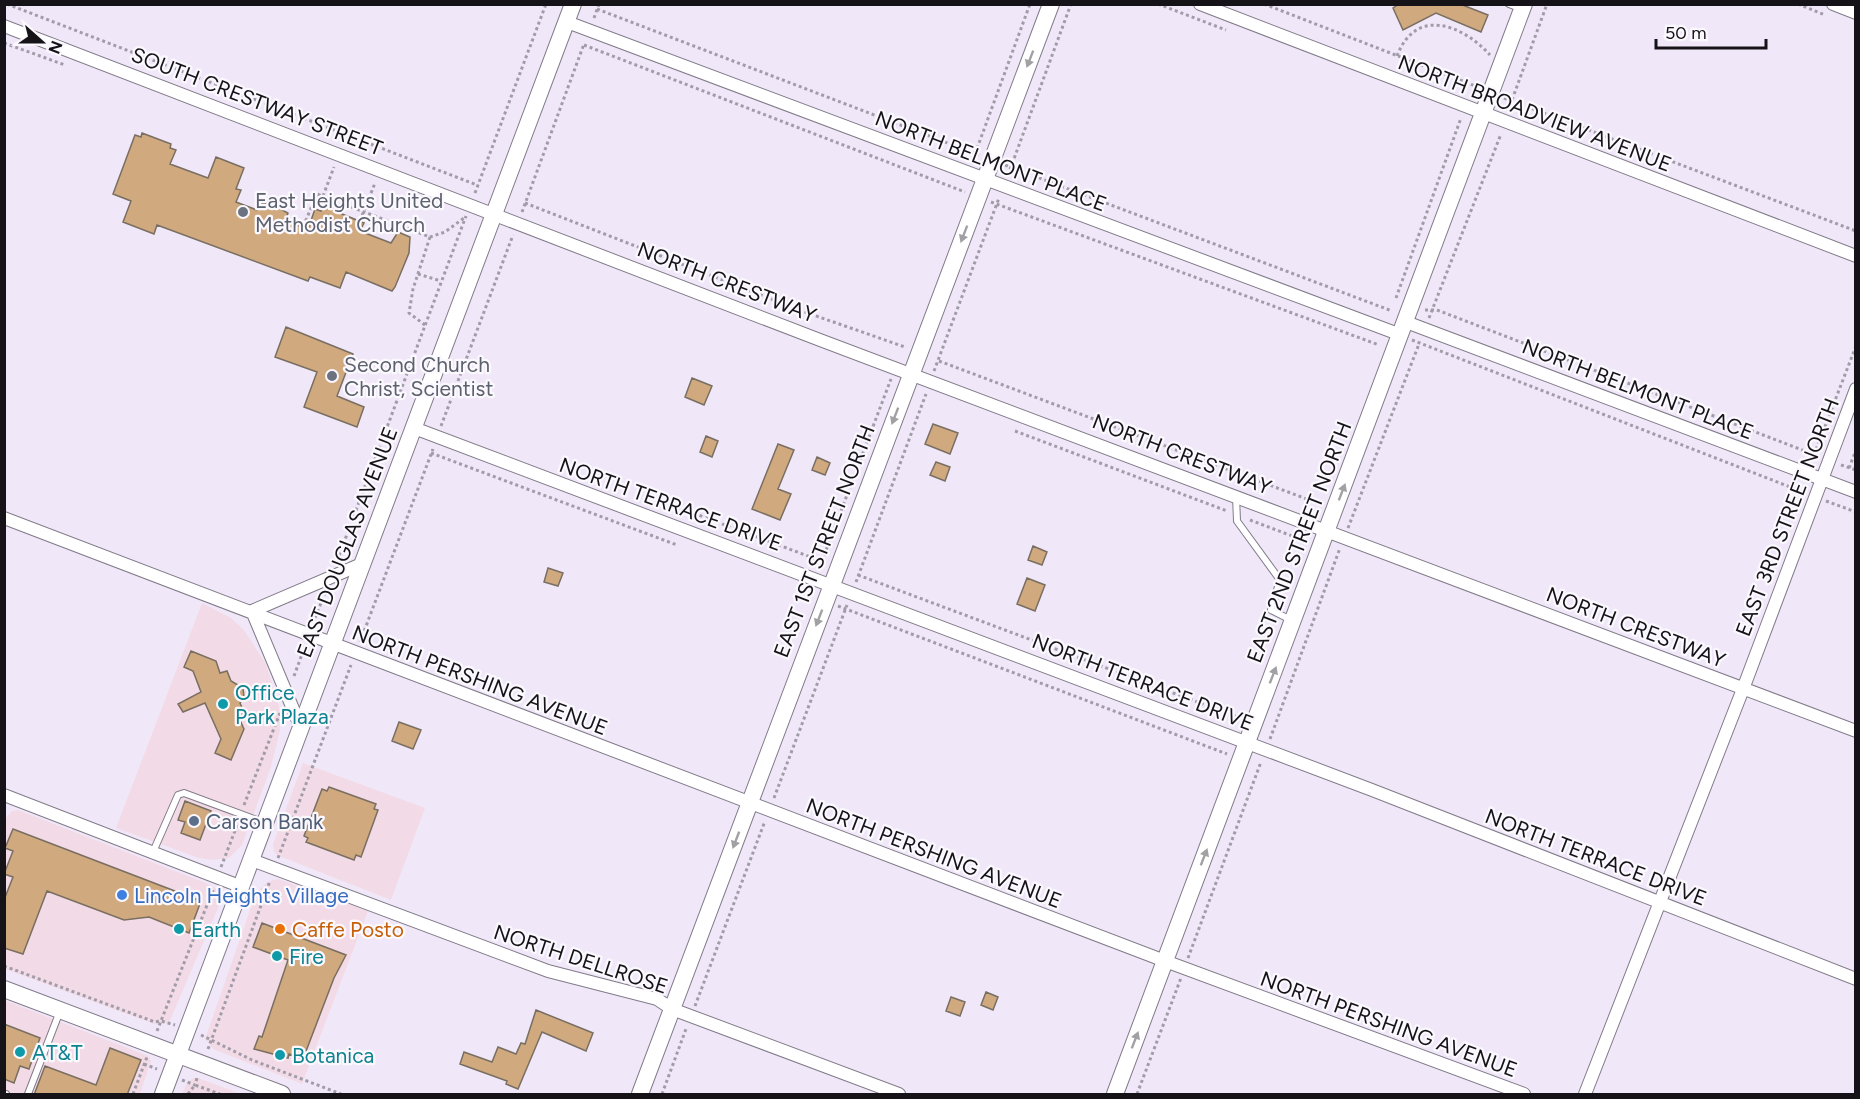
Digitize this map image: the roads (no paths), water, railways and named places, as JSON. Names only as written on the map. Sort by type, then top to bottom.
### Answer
[{"type":"street","name":"EAST DOUGLAS AVENUE","points":[[163,1095],[573,4]]},
{"type":"street","name":"EAST 1ST STREET NORTH","points":[[640,1095],[832,584],[830,564],[911,350],[985,179],[1051,4]]},
{"type":"street","name":"NORTH BROADVIEW AVENUE","points":[[1200,4],[1483,115],[1856,256]]},
{"type":"street","points":[[1833,4],[1856,13]]},
{"type":"street","name":"EAST 2ND STREET NORTH","points":[[1115,1095],[1492,93],[1519,6]]},
{"type":"street","name":"NORTH BELMONT PLACE","points":[[567,22],[1004,186],[1404,327],[1856,492]]},
{"type":"street","name":"SOUTH CRESTWAY STREET","points":[[4,26],[495,213]]},
{"type":"street","name":"NORTH CRESTWAY","points":[[495,213],[903,371],[1328,530],[1856,732]]},
{"type":"street","name":"EAST 3RD STREET NORTH","points":[[1585,1095],[1743,689],[1856,389]]},
{"type":"street","name":"NORTH TERRACE DRIVE","points":[[414,428],[832,584],[1856,979]]},
{"type":"street","name":"NORTH PERSHING AVENUE","points":[[4,518],[252,611],[332,644],[769,811],[1524,1095]]},
{"type":"street","points":[[301,728],[252,611],[364,563]]},
{"type":"street","points":[[4,795],[242,887]]},
{"type":"street","name":"NORTH DELLROSE","points":[[252,860],[548,972],[657,999],[672,1009],[899,1095]]},
{"type":"street","points":[[4,989],[282,1095]]},
{"type":"lane","points":[[1236,496],[1235,514],[1280,580],[1271,610],[1293,621]]},
{"type":"lane","points":[[153,852],[178,795],[184,794],[266,823]]},
{"type":"lane","points":[[27,1095],[60,1010]]},
{"type":"place","name":"East Heights United Methodist Church","points":[[243,212]]},
{"type":"place","name":"Second Church Christ, Scientist","points":[[332,376]]},
{"type":"place","name":"Office Park Plaza","points":[[223,704]]},
{"type":"place","name":"Carson Bank","points":[[194,821]]},
{"type":"place","name":"Lincoln Heights Village","points":[[122,895]]},
{"type":"place","name":"Earth","points":[[179,929]]},
{"type":"place","name":"Caffe Posto","points":[[280,929]]},
{"type":"place","name":"Fire","points":[[277,956]]},
{"type":"place","name":"AT&T","points":[[20,1052]]},
{"type":"place","name":"Botanica","points":[[280,1055]]}]
